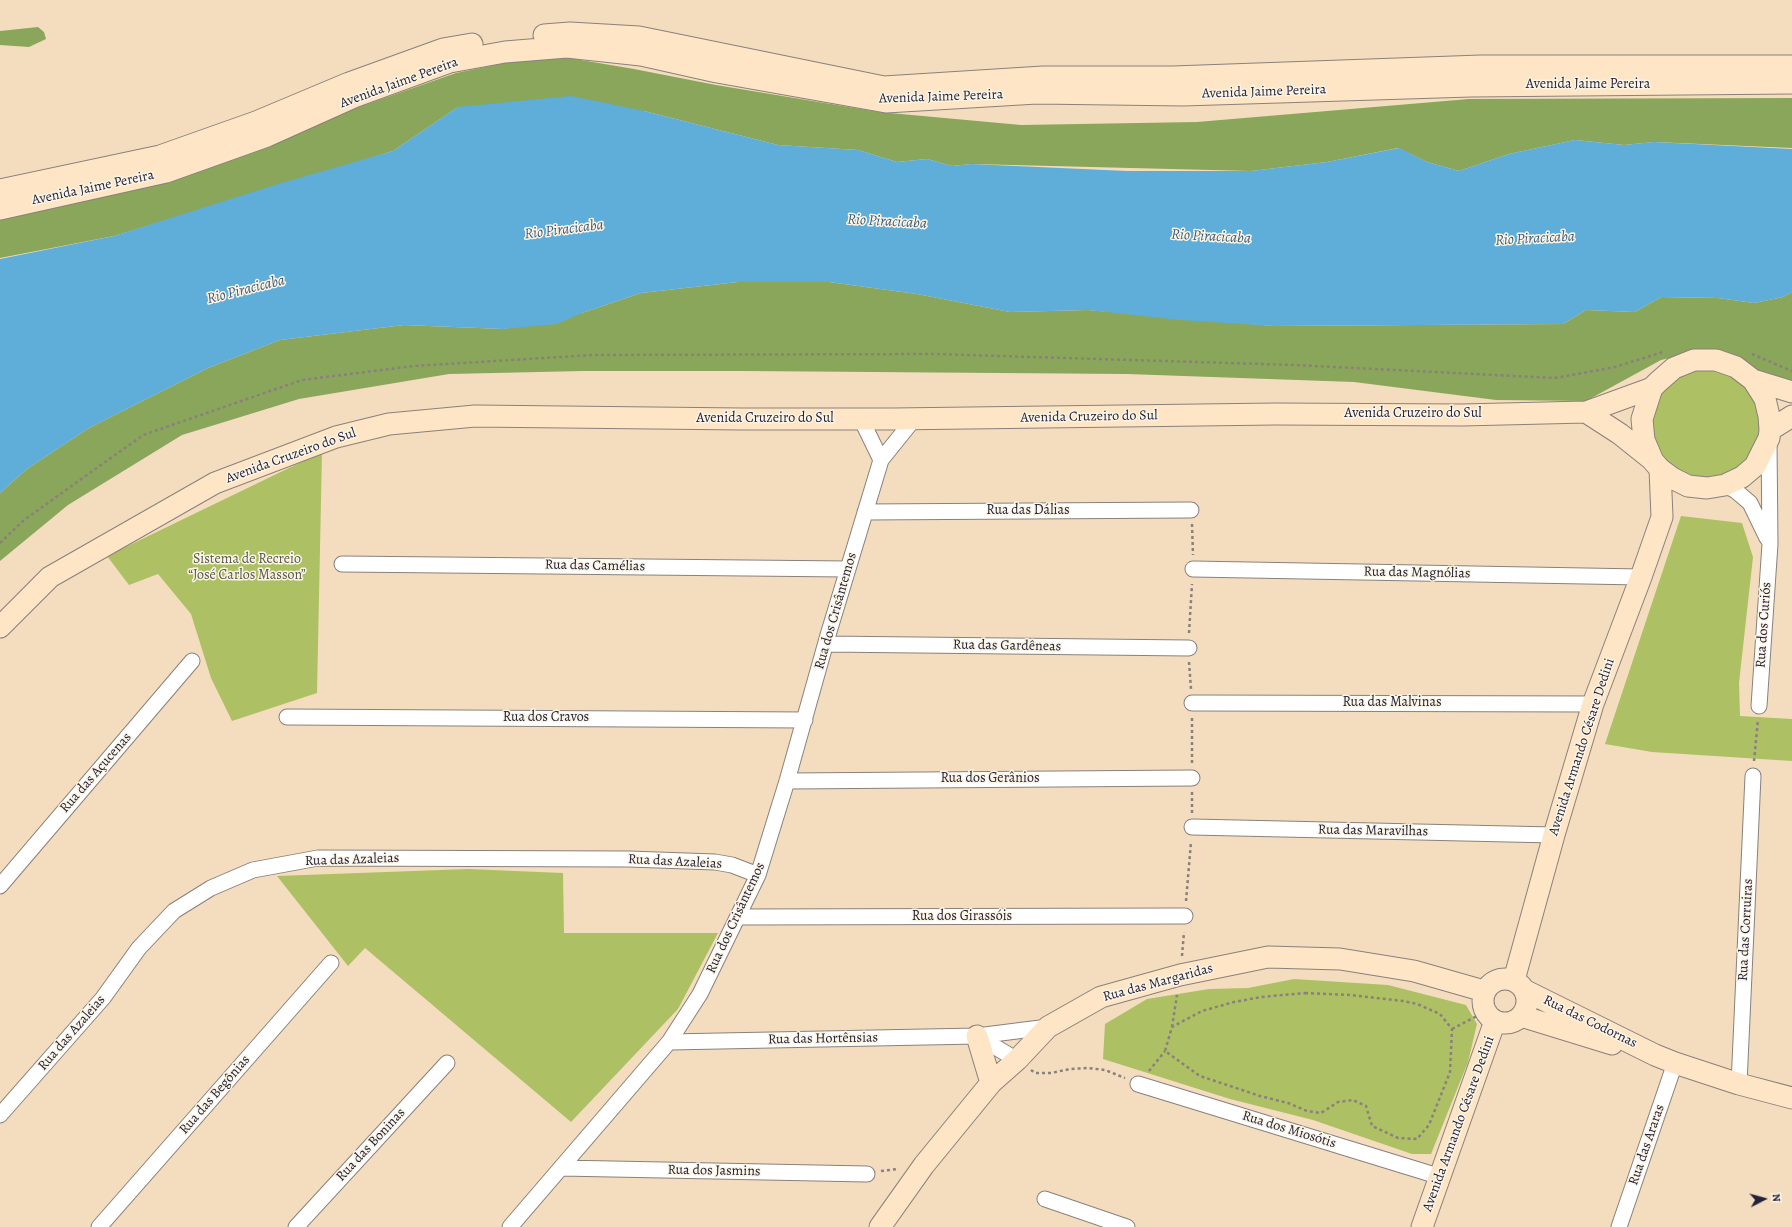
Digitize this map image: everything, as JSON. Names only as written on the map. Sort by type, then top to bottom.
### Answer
[{"type":"street","name":"Avenida Jaime Pereira","points":[[0,190],[160,156],[256,122],[349,83],[443,49],[506,38],[570,33],[639,37],[884,87],[1043,77],[1173,77],[1481,66],[1792,66]]},
{"type":"street","name":"Avenida Jaime Pereira","points":[[0,209],[166,172],[267,136],[354,97],[450,62],[505,52],[567,47],[641,55],[717,72],[886,102],[1037,93],[1184,94],[1471,86],[1792,83]]},
{"type":"street","points":[[1586,412],[1620,434],[1672,478],[1688,486],[1707,488],[1725,485],[1742,478],[1755,466],[1769,434],[1769,416],[1765,398],[1753,380],[1736,367],[1722,362],[1716,360],[1694,360],[1674,368],[1658,382],[1652,388],[1642,419],[1644,440],[1657,465]]},
{"type":"street","points":[[1753,380],[1792,392]]},
{"type":"street","name":"Avenida Cruzeiro do Sul","points":[[0,627],[50,577],[215,483],[336,437],[389,424],[476,416],[742,420],[1276,414],[1462,415],[1586,412],[1652,388]]},
{"type":"street","points":[[1769,434],[1792,416]]},
{"type":"street","points":[[861,419],[881,460]]},
{"type":"street","name":"Rua dos Crisântemos","points":[[510,1227],[669,1042],[700,994],[758,875],[881,460],[914,419]]},
{"type":"street","name":"Rua dos Curiós","points":[[1759,706],[1770,544],[1769,434]]},
{"type":"street","name":"Avenida Armando Césare Dedini","points":[[1657,465],[1662,517]]},
{"type":"street","name":"Rua dos Curiós","points":[[1725,485],[1736,491],[1750,503],[1758,516],[1770,544]]},
{"type":"street","name":"Avenida Armando Césare Dedini","points":[[1519,985],[1554,835],[1593,704],[1662,517],[1688,486]]},
{"type":"street","name":"Rua das Dálias","points":[[865,512],[1191,510]]},
{"type":"street","name":"Rua das Camélias","points":[[342,564],[848,569]]},
{"type":"street","name":"Rua das Magnólias","points":[[1193,569],[1641,577]]},
{"type":"street","name":"Rua das Gardêneas","points":[[826,644],[1188,648]]},
{"type":"street","name":"Rua das Açucenas","points":[[0,886],[192,661]]},
{"type":"street","name":"Rua das Malvinas","points":[[1192,702],[1593,704]]},
{"type":"street","name":"Rua dos Cravos","points":[[287,717],[805,720]]},
{"type":"street","name":"Rua das Corruiras","points":[[1739,1084],[1753,776]]},
{"type":"street","name":"Rua dos Gerânios","points":[[787,781],[1192,778]]},
{"type":"street","name":"Rua das Maravilhas","points":[[1192,827],[1554,835]]},
{"type":"street","name":"Rua das Azaleias","points":[[0,1115],[103,998],[139,948],[174,911],[210,888],[253,870],[318,858],[629,859],[715,862],[732,865],[758,875]]},
{"type":"street","name":"Rua dos Girassóis","points":[[738,917],[1185,916]]},
{"type":"street","name":"Rua das Margaridas","points":[[880,1227],[924,1165],[991,1082],[1017,1060],[1048,1027],[1102,997],[1180,975],[1268,957],[1340,959],[1414,971],[1484,991]]},
{"type":"street","name":"Rua das Begônias","points":[[99,1227],[331,963]]},
{"type":"street","points":[[1500,979],[1519,985],[1527,1004],[1521,1016],[1509,1023],[1490,1017],[1482,998],[1484,991],[1494,981],[1500,979]]},
{"type":"street","name":"Rua das Codornas","points":[[1519,985],[1655,1055],[1739,1084],[1792,1098]]},
{"type":"street","name":"Rua das Codornas","points":[[1521,1016],[1573,1033],[1655,1055]]},
{"type":"street","name":"Avenida Armando Césare Dedini","points":[[1422,1227],[1441,1177],[1490,1017]]},
{"type":"street","name":"Rua das Hortênsias","points":[[669,1042],[977,1036],[1048,1027]]},
{"type":"street","points":[[977,1036],[1017,1060]]},
{"type":"street","points":[[977,1036],[991,1082]]},
{"type":"street","name":"Rua das Boninas","points":[[296,1227],[447,1063]]},
{"type":"street","name":"Rua das Araras","points":[[1619,1227],[1675,1063]]},
{"type":"street","name":"Rua dos Miosótis","points":[[1138,1084],[1441,1177]]},
{"type":"street","name":"Rua dos Jasmins","points":[[561,1168],[867,1174]]},
{"type":"street","points":[[1045,1199],[1127,1227]]},
{"type":"path","points":[[0,543],[24,520],[143,435],[302,380],[413,366],[593,355],[935,354],[1295,365],[1555,378],[1614,367],[1667,351]]},
{"type":"path","points":[[1745,351],[1792,371]]},
{"type":"path","points":[[1753,776],[1759,706]]},
{"type":"path","points":[[1017,1060],[1035,1073],[1051,1074],[1070,1069],[1088,1068],[1105,1070],[1138,1084],[1165,1052],[1172,1027],[1202,1011],[1241,1000],[1305,993],[1350,995],[1410,1003],[1440,1014],[1452,1028],[1450,1072],[1429,1125],[1417,1139],[1398,1138],[1372,1126],[1366,1106],[1353,1100],[1338,1102],[1321,1113],[1307,1111],[1288,1103],[1260,1096],[1200,1076],[1165,1052]]},
{"type":"path","points":[[1452,1028],[1490,1017]]},
{"type":"path","points":[[867,1174],[924,1165]]},
{"type":"green space","points":[[38,27],[44,32],[46,39],[29,47],[0,45],[0,31]]},
{"type":"green space","points":[[569,58],[716,85],[879,112],[1021,125],[1197,122],[1469,99],[1792,98],[1792,148],[1654,142],[1624,145],[1575,140],[1509,154],[1459,171],[1427,162],[1398,148],[1327,162],[1251,171],[971,164],[952,166],[927,159],[897,162],[858,150],[778,145],[644,111],[458,107],[393,151],[114,236],[0,258],[0,218],[174,180],[356,108],[456,73],[510,62]]},
{"type":"green space","points":[[738,282],[829,282],[917,294],[1010,312],[1088,310],[1274,326],[1563,324],[1586,310],[1635,312],[1661,297],[1718,298],[1754,303],[1783,297],[1792,292],[1792,383],[1757,377],[1737,356],[1696,352],[1661,360],[1586,401],[1496,400],[1354,382],[1127,374],[583,371],[449,374],[299,399],[182,435],[68,505],[0,561],[0,493],[27,469],[89,428],[208,368],[280,340],[404,325],[503,329],[582,313],[641,293]]},
{"type":"green space","points":[[1706,369],[1727,373],[1737,378],[1745,385],[1752,393],[1757,403],[1761,424],[1757,445],[1752,455],[1745,463],[1737,470],[1727,475],[1706,479],[1685,475],[1675,470],[1667,463],[1660,455],[1655,445],[1651,424],[1655,403],[1660,393],[1667,385],[1675,378],[1685,373]]},
{"type":"green space","name":"Sistema de Recreio “José Carlos Masson”","points":[[322,452],[317,693],[232,721],[211,678],[191,614],[158,574],[129,585],[107,556]]},
{"type":"green space","points":[[1681,516],[1742,523],[1753,557],[1739,683],[1740,716],[1792,719],[1792,761],[1652,752],[1605,744]]},
{"type":"green space","points":[[468,869],[563,873],[564,933],[718,933],[678,1009],[571,1122],[365,948],[348,966],[277,876]]},
{"type":"green space","points":[[1294,979],[1388,985],[1466,1005],[1477,1024],[1468,1062],[1431,1154],[1412,1154],[1313,1120],[1230,1099],[1103,1059],[1105,1024],[1147,999],[1209,989],[1248,988]]},
{"type":"water","name":"Rio Piracicaba","points":[[571,96],[644,111],[778,145],[858,150],[897,162],[927,159],[952,166],[971,164],[1127,171],[1251,171],[1327,162],[1399,148],[1427,162],[1459,171],[1509,154],[1575,140],[1624,145],[1654,142],[1792,149],[1792,292],[1783,297],[1754,303],[1718,298],[1661,297],[1635,312],[1586,310],[1563,324],[1274,326],[1180,320],[1088,310],[1010,312],[917,294],[829,282],[738,282],[641,293],[582,313],[557,324],[503,329],[404,325],[280,340],[208,368],[89,428],[27,469],[0,493],[0,259],[114,236],[275,185],[393,151],[458,107]]}]
